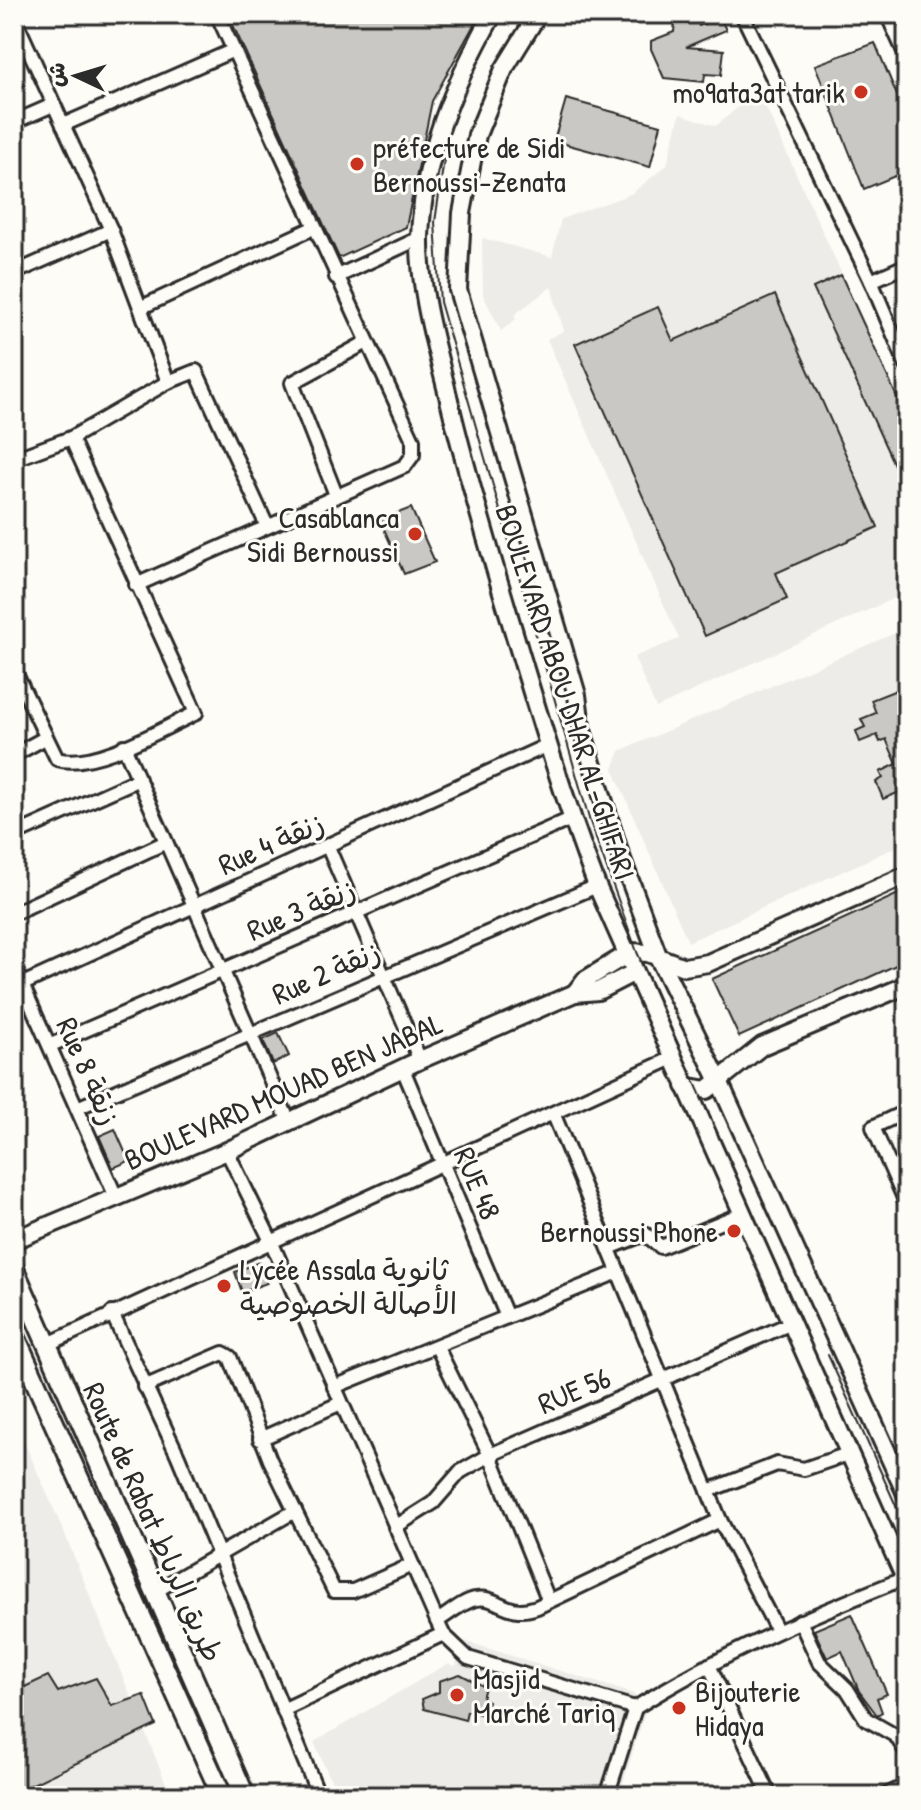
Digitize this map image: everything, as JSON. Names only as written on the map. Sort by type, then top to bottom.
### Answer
[{"type":"main road","name":"Route de Rabat طريق الرباط","points":[[14,1269],[245,1796]]},
{"type":"main road","name":"Route de Rabat طريق الرباط","points":[[14,1334],[222,1796]]},
{"type":"street","points":[[136,585],[405,466],[413,455],[413,440],[217,14]]},
{"type":"street","name":"BOULEVARD ABOU DHAR AL-GHIFARI","points":[[493,14],[461,71],[441,120],[425,192],[420,238],[425,295],[463,460],[571,819],[624,955],[906,1580]]},
{"type":"street","name":"BOULEVARD ABOU DHAR AL-GHIFARI","points":[[538,14],[504,69],[477,135],[462,213],[458,290],[577,695],[581,727],[619,851],[660,961],[900,1462],[907,1496]]},
{"type":"street","points":[[742,14],[871,281],[907,366]]},
{"type":"street","points":[[887,14],[907,58]]},
{"type":"street","points":[[14,17],[111,230],[168,382]]},
{"type":"street","points":[[63,125],[234,50]]},
{"type":"street","points":[[14,122],[53,105]]},
{"type":"street","points":[[142,307],[313,228]]},
{"type":"street","points":[[14,273],[111,230]]},
{"type":"street","points":[[336,277],[420,238]]},
{"type":"street","points":[[871,281],[907,265]]},
{"type":"street","points":[[336,495],[292,383],[367,342]]},
{"type":"street","points":[[14,459],[71,438],[168,382],[193,371],[200,372],[267,526]]},
{"type":"street","points":[[14,670],[57,759],[72,762],[124,746],[196,713],[71,438]]},
{"type":"street","points":[[14,755],[45,738]]},
{"type":"street","name":"Rue 4 زنقة","points":[[18,986],[548,745]]},
{"type":"street","points":[[124,746],[289,1122]]},
{"type":"street","points":[[14,835],[139,779]]},
{"type":"street","name":"Rue 3 زنقة","points":[[51,1045],[571,819]]},
{"type":"street","points":[[14,913],[166,842]]},
{"type":"street","points":[[328,847],[420,1060]]},
{"type":"street","points":[[624,955],[642,952],[660,961],[684,967],[708,963],[907,875]]},
{"type":"street","name":"Rue 2 زنقة","points":[[77,1108],[382,975],[597,886]]},
{"type":"street","name":"BOULEVARD MOUAD BEN JABAL","points":[[575,993],[585,980],[624,955]]},
{"type":"street","name":"Rue 8 زنقة","points":[[14,966],[18,986],[51,1045],[116,1197]]},
{"type":"street","name":"BOULEVARD MOUAD BEN JABAL","points":[[14,1240],[227,1151],[420,1060],[575,993],[598,991],[633,973]]},
{"type":"street","points":[[685,1086],[707,1090],[762,1046],[907,985]]},
{"type":"street","points":[[46,1345],[673,1058]]},
{"type":"street","name":"RUE 48","points":[[403,1069],[507,1317]]},
{"type":"street","points":[[907,1111],[873,1127],[907,1205]]},
{"type":"street","points":[[554,1115],[720,1520],[777,1630]]},
{"type":"street","points":[[227,1151],[271,1241],[443,1634],[460,1653],[479,1662],[635,1708]]},
{"type":"street","points":[[609,1248],[645,1234],[661,1247],[741,1214]]},
{"type":"street","points":[[334,1387],[618,1272]]},
{"type":"street","points":[[112,1313],[178,1456],[319,1796]]},
{"type":"street","name":"RUE 56","points":[[395,1527],[433,1503],[460,1472],[490,1455],[789,1324]]},
{"type":"street","points":[[437,1347],[490,1455],[548,1599]]},
{"type":"street","points":[[144,1387],[223,1353],[230,1357],[260,1439],[334,1591],[353,1591],[412,1565]]},
{"type":"street","points":[[260,1439],[341,1403]]},
{"type":"street","points":[[708,1491],[777,1464],[804,1469],[848,1454]]},
{"type":"street","points":[[154,1592],[295,1511]]},
{"type":"street","points":[[437,1621],[475,1599],[524,1611],[720,1520]]},
{"type":"street","points":[[607,1796],[635,1708],[777,1630],[906,1580]]},
{"type":"street","points":[[800,1621],[819,1662],[847,1689],[866,1719],[896,1736],[907,1753]]},
{"type":"street","points":[[285,1709],[443,1634]]},
{"type":"street","points":[[709,1665],[770,1796]]},
{"type":"street","points":[[884,1796],[907,1785]]},
{"type":"shaded area","points":[[758,90],[907,417],[907,592],[656,708],[634,657],[679,639],[547,339],[564,331],[551,287],[514,315],[516,319],[501,331],[483,295],[482,238],[552,257],[561,219],[631,194],[667,165],[680,114],[716,126]]},
{"type":"shaded area","points":[[907,628],[907,842],[688,942],[613,769],[620,751]]},
{"type":"shaded area","points":[[14,1419],[64,1532],[171,1796],[14,1796]]},
{"type":"shaded area","points":[[461,1640],[634,1694],[646,1710],[619,1796],[338,1796],[314,1742],[447,1664],[456,1666]]},
{"type":"building","name":"préfecture de Sidi Bernoussi-Zenata","points":[[228,14],[480,14],[432,101],[406,227],[339,258]]},
{"type":"building","points":[[720,17],[726,30],[686,47],[724,50],[721,75],[705,74],[704,82],[664,78],[651,49],[651,41],[674,32],[675,20],[695,18],[699,26]]},
{"type":"building","name":"mo9ata3at tarik","points":[[875,43],[907,119],[907,171],[864,189],[815,65]]},
{"type":"building","points":[[566,99],[661,125],[650,167],[554,141]]},
{"type":"building","points":[[841,275],[907,419],[907,493],[813,288]]},
{"type":"building","points":[[775,295],[878,527],[776,573],[787,599],[705,636],[575,344],[658,307],[673,341]]},
{"type":"building","points":[[411,508],[435,562],[404,574],[380,520]]},
{"type":"building","points":[[904,687],[907,789],[883,799],[876,782],[883,778],[880,772],[897,764],[886,739],[880,742],[877,735],[860,742],[856,731],[865,727],[861,719],[876,713],[871,700]]},
{"type":"building","points":[[907,890],[907,960],[739,1037],[712,979]]},
{"type":"building","points":[[278,1033],[289,1056],[273,1064],[263,1040]]},
{"type":"building","points":[[115,1129],[129,1161],[113,1168],[99,1136]]},
{"type":"building","points":[[259,1262],[267,1283],[242,1292],[235,1272]]},
{"type":"building","points":[[852,1614],[887,1694],[877,1698],[882,1712],[877,1715],[859,1691],[842,1651],[827,1658],[814,1630]]},
{"type":"building","name":"Masjid Marché Tariq","points":[[460,1674],[485,1687],[482,1698],[488,1701],[484,1715],[467,1711],[465,1720],[424,1709],[422,1699],[439,1692],[439,1681]]},
{"type":"building","points":[[48,1676],[58,1692],[96,1678],[112,1706],[144,1695],[156,1725],[14,1793],[14,1692]]},
{"type":"tram line","points":[[447,139],[435,222],[440,302],[590,822],[637,952],[907,1560]]},
{"type":"tram line","points":[[828,1355],[907,1530]]},
{"type":"place","name":"mo9ata3at tarik","points":[[861,92]]},
{"type":"place","name":"préfecture de Sidi Bernoussi-Zenata","points":[[357,164]]},
{"type":"place","name":"Casablanca Sidi Bernoussi","points":[[415,534]]},
{"type":"place","name":"Bernoussi Phone","points":[[734,1231]]},
{"type":"place","name":"Lycée Assala ثانوية الأصالة الخصوصية","points":[[224,1286]]},
{"type":"place","name":"Masjid Marché Tariq","points":[[457,1695]]},
{"type":"place","name":"Bijouterie Hidaya","points":[[679,1708]]}]
